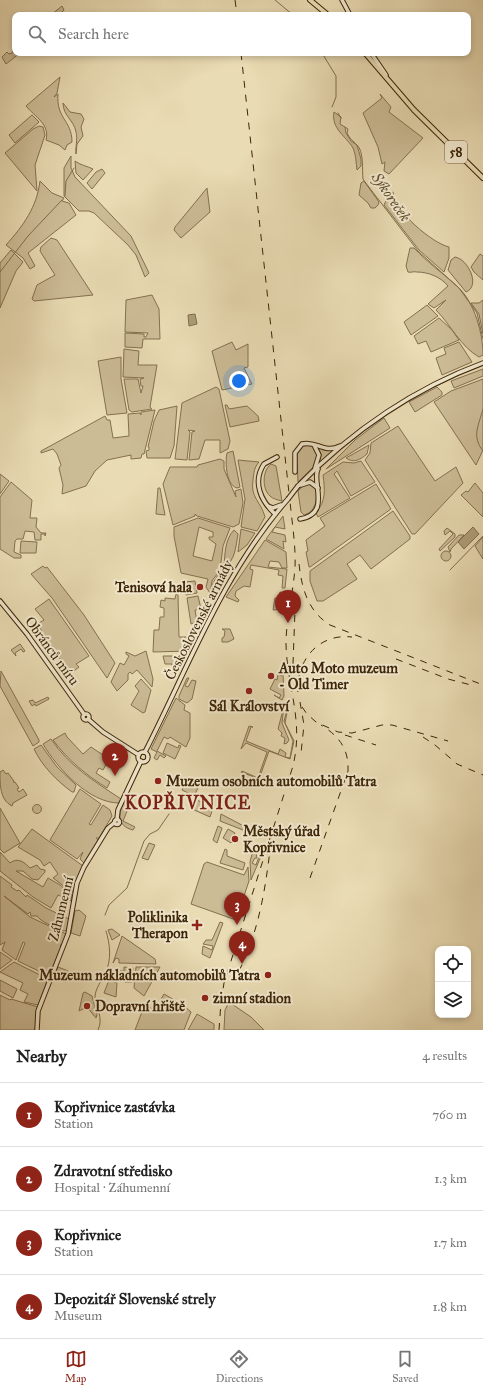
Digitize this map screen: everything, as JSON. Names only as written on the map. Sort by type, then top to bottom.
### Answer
[{"type":"main road","points":[[310,0],[324,12]]},
{"type":"main road","points":[[342,0],[348,12]]},
{"type":"main road","name":"58","points":[[368,56],[405,100],[483,178]]},
{"type":"main road","points":[[373,56],[405,100]]},
{"type":"main road","points":[[295,472],[294,459],[297,448],[305,443],[330,449],[346,442],[417,393],[483,363]]},
{"type":"main road","name":"Československé armády","points":[[145,752],[234,572],[275,514],[298,486],[346,442]]},
{"type":"main road","points":[[312,472],[319,457],[318,449],[313,444]]},
{"type":"main road","points":[[267,525],[270,515],[260,492],[259,474],[265,463],[277,457]]},
{"type":"main road","points":[[300,519],[307,516],[316,507],[319,498],[316,474],[324,461]]},
{"type":"main road","points":[[298,486],[310,482],[318,488]]},
{"type":"main road","points":[[267,506],[273,508],[282,505]]},
{"type":"main road","points":[[267,506],[275,514]]},
{"type":"main road","name":"Obránců míru","points":[[0,601],[27,634],[84,714],[83,718],[88,719],[103,732],[139,755]]},
{"type":"main road","points":[[142,752],[145,752],[148,759],[141,761],[139,755],[142,752]]},
{"type":"main road","name":"Záhumenní","points":[[38,1030],[38,1011],[68,934],[76,888],[80,876],[108,828],[114,823],[117,824],[119,822],[117,819],[118,810],[141,761]]},
{"type":"shaded area","points":[[62,6],[64,10],[62,12],[55,12]]},
{"type":"shaded area","points":[[7,52],[9,54],[12,53],[12,56],[16,56],[6,64],[2,57]]},
{"type":"shaded area","points":[[60,77],[57,93],[54,97],[58,94],[59,109],[70,129],[72,142],[67,145],[65,150],[59,145],[46,140],[47,134],[44,125],[26,106]]},
{"type":"shaded area","points":[[380,94],[391,107],[389,112],[423,138],[389,174],[384,171],[385,162],[382,164],[378,147],[363,113],[382,98]]},
{"type":"shaded area","points":[[63,103],[70,112],[81,114],[84,119],[81,127],[83,136],[77,144],[76,154],[77,138],[75,128],[63,107]]},
{"type":"shaded area","points":[[334,112],[341,117],[340,124],[345,127],[346,133],[351,141],[357,145],[361,159],[361,166],[357,170],[354,150],[337,128]]},
{"type":"shaded area","points":[[32,115],[39,122],[15,143],[9,135]]},
{"type":"shaded area","points":[[39,126],[43,127],[45,135],[35,165],[37,191],[5,153],[33,129]]},
{"type":"shaded area","points":[[71,156],[71,168],[75,177],[131,236],[149,273],[145,277],[136,255],[128,245],[94,213],[89,211],[79,211],[64,196],[64,168]]},
{"type":"shaded area","points":[[75,161],[93,169],[83,180],[76,173]]},
{"type":"shaded area","points":[[102,169],[105,173],[92,189],[87,183],[96,172]]},
{"type":"shaded area","points":[[40,181],[52,193],[64,198],[62,201],[69,203],[76,215],[28,253],[35,266],[30,269],[23,258],[6,245],[28,216],[36,199]]},
{"type":"shaded area","points":[[364,181],[379,202],[375,208],[371,208],[359,195],[361,183]]},
{"type":"shaded area","points":[[207,188],[210,212],[181,238],[174,230],[175,227]]},
{"type":"shaded area","points":[[393,192],[395,200],[400,208],[415,225],[433,239],[449,247],[449,258],[444,272],[419,250],[384,205],[389,194]]},
{"type":"shaded area","points":[[51,238],[57,240],[93,295],[34,301],[32,299],[37,285],[55,275],[40,251],[41,247]]},
{"type":"shaded area","points":[[410,248],[414,248],[458,287],[469,301],[480,328],[483,355],[479,357],[466,347],[436,310],[446,300],[434,308],[428,304],[448,286],[442,280],[430,274],[408,272],[406,266]]},
{"type":"shaded area","points":[[11,250],[23,262],[16,271],[0,308],[0,263]]},
{"type":"shaded area","points":[[480,254],[483,256],[483,280],[471,267]]},
{"type":"shaded area","points":[[455,257],[464,262],[473,279],[470,289],[466,292],[448,270],[451,260]]},
{"type":"shaded area","points":[[152,295],[159,309],[160,339],[143,339],[142,348],[125,347],[125,333],[144,334],[144,337],[146,337],[148,333],[125,332],[126,300]]},
{"type":"shaded area","points":[[483,300],[483,334],[479,314],[471,303],[479,303]]},
{"type":"shaded area","points":[[427,305],[438,316],[411,335],[404,322]]},
{"type":"shaded area","points":[[195,314],[197,324],[189,326],[188,315]]},
{"type":"shaded area","points":[[439,318],[452,330],[459,340],[431,352],[426,341],[418,344],[414,336]]},
{"type":"shaded area","points":[[232,342],[236,350],[248,344],[248,367],[244,368],[252,384],[222,390],[212,351]]},
{"type":"shaded area","points":[[459,342],[472,362],[442,375],[436,358],[446,354],[444,348]]},
{"type":"shaded area","points":[[124,349],[139,351],[138,365],[157,365],[150,407],[152,409],[132,412],[129,410],[124,379],[138,379],[141,393],[143,386],[141,386],[140,379],[144,378],[123,377]]},
{"type":"shaded area","points":[[121,357],[121,379],[127,413],[107,415],[98,361]]},
{"type":"shaded area","points":[[483,369],[483,376],[454,388],[451,381]]},
{"type":"shaded area","points":[[483,379],[483,450],[476,465],[434,402],[451,391]]},
{"type":"shaded area","points":[[216,387],[219,389],[230,441],[228,449],[220,453],[220,440],[205,440],[199,459],[189,460],[192,432],[195,431],[188,430],[190,432],[187,460],[175,459],[182,403]]},
{"type":"shaded area","points":[[437,387],[442,392],[442,395],[415,412],[409,402]]},
{"type":"shaded area","points":[[225,405],[227,405],[229,409],[247,406],[258,416],[259,421],[230,427]]},
{"type":"shaded area","points":[[177,406],[174,446],[170,458],[147,458],[146,451],[149,450],[148,447],[154,421],[159,410]]},
{"type":"shaded area","points":[[155,410],[144,454],[142,454],[141,458],[131,459],[131,455],[107,460],[95,471],[86,486],[62,494],[63,485],[59,468],[61,465],[57,454],[53,449],[41,453],[41,451],[105,416],[107,420],[110,420],[113,438],[129,436],[128,414],[140,413],[141,415],[141,412]]},
{"type":"shaded area","points":[[384,418],[390,428],[326,469],[355,440]]},
{"type":"shaded area","points":[[398,426],[435,481],[456,467],[463,483],[415,534],[412,534],[365,460],[370,453],[371,443]]},
{"type":"shaded area","points":[[369,445],[367,454],[360,459],[352,461],[346,458]]},
{"type":"shaded area","points":[[303,446],[313,446],[318,455],[315,465],[298,482],[297,453]]},
{"type":"shaded area","points":[[318,447],[327,450],[334,449],[320,462],[321,454]]},
{"type":"shaded area","points":[[233,451],[240,487],[237,488],[233,486],[228,478],[226,467],[227,453]]},
{"type":"shaded area","points":[[220,459],[224,461],[224,469],[236,497],[235,491],[241,489],[243,503],[239,524],[233,527],[197,516],[195,514],[195,516],[173,525],[163,484],[170,467],[197,467],[198,465]]},
{"type":"shaded area","points":[[238,460],[259,462],[254,470],[252,486],[254,495],[265,517],[257,531],[241,527],[245,499]]},
{"type":"shaded area","points":[[361,461],[375,482],[351,496],[337,471],[334,474],[350,498],[318,517],[316,513],[322,504],[324,495],[323,475],[343,462],[354,463]]},
{"type":"shaded area","points":[[271,464],[276,466],[282,501],[271,497],[267,493],[264,485],[266,471]]},
{"type":"shaded area","points":[[0,474],[9,481],[0,494]]},
{"type":"shaded area","points":[[11,482],[32,500],[30,518],[37,518],[36,527],[41,533],[46,533],[45,536],[45,534],[41,534],[41,540],[35,540],[34,532],[25,531],[23,539],[17,539],[15,541],[14,552],[21,555],[21,558],[14,558],[0,549],[0,497]]},
{"type":"shaded area","points":[[475,483],[483,493],[483,517],[461,495],[466,491],[468,492]]},
{"type":"shaded area","points":[[309,484],[317,489],[316,501],[311,511],[304,515],[301,512],[298,491],[304,485]]},
{"type":"shaded area","points":[[376,484],[391,509],[309,567],[306,552],[308,551],[306,540],[325,526],[320,518]]},
{"type":"shaded area","points":[[158,488],[160,488],[165,515],[156,514]]},
{"type":"shaded area","points":[[393,511],[410,536],[410,539],[371,569],[360,555],[347,564],[357,579],[323,601],[317,601],[310,581],[310,571]]},
{"type":"shaded area","points":[[283,516],[285,529],[275,527],[272,532],[285,535],[286,542],[283,541],[284,549],[266,539]]},
{"type":"shaded area","points":[[198,518],[230,528],[223,546],[220,570],[212,581],[210,593],[206,587],[208,579],[181,573],[174,536],[174,527]],"holes":[[[199,527],[213,532],[213,537],[209,537],[209,539],[216,544],[212,561],[193,556]]]},
{"type":"shaded area","points":[[473,527],[479,534],[464,549],[458,542]]},
{"type":"shaded area","points":[[447,528],[455,534],[455,537],[440,551],[439,549],[453,534],[450,531],[445,535],[444,531]]},
{"type":"shaded area","points":[[241,529],[255,533],[247,545],[238,552]]},
{"type":"shaded area","points":[[234,530],[238,534],[233,557],[228,564],[224,566],[227,542]]},
{"type":"shaded area","points":[[459,535],[464,535],[450,552],[448,547]]},
{"type":"shaded area","points":[[483,537],[483,559],[475,546]]},
{"type":"shaded area","points":[[265,540],[286,552],[287,568],[282,568],[279,562],[270,561],[268,567],[287,569],[285,588],[282,588],[283,576],[278,575],[279,570],[251,565],[250,569],[253,570],[250,587],[244,586],[236,591],[235,596],[239,600],[238,602],[226,597]]},
{"type":"shaded area","points":[[21,541],[37,542],[36,553],[20,553]]},
{"type":"shaded area","points":[[444,551],[448,551],[450,552],[450,560],[444,561],[441,558],[441,554]]},
{"type":"shaded area","points":[[43,566],[45,568],[47,567],[84,615],[115,663],[107,678],[52,598],[31,574]]},
{"type":"shaded area","points":[[218,575],[224,578],[216,594],[212,591],[213,583]]},
{"type":"shaded area","points":[[195,581],[197,593],[186,595],[184,582]]},
{"type":"shaded area","points":[[280,592],[284,593],[281,609],[273,610],[275,598],[278,599]]},
{"type":"shaded area","points":[[176,594],[178,595],[179,637],[188,637],[190,651],[153,652],[154,630],[159,630],[160,617],[164,617],[164,608],[160,607],[161,600],[165,601],[165,598],[175,599]]},
{"type":"shaded area","points":[[198,596],[201,609],[195,610],[197,622],[191,624],[187,598]]},
{"type":"shaded area","points":[[49,599],[89,656],[76,664],[79,667],[70,674],[37,624],[44,620],[35,609]]},
{"type":"shaded area","points":[[222,629],[230,629],[234,639],[228,642],[222,642],[225,631]]},
{"type":"shaded area","points":[[20,644],[25,651],[23,652],[21,649],[15,653],[16,656],[11,650]]},
{"type":"shaded area","points":[[146,651],[153,679],[152,687],[137,670],[132,674],[130,672],[128,674],[128,680],[117,691],[111,682],[120,663],[124,665],[129,656],[126,652],[135,656]]},
{"type":"shaded area","points":[[163,656],[177,656],[177,669],[172,669],[172,664],[165,664]]},
{"type":"shaded area","points":[[1,671],[39,740],[39,742],[33,746],[0,686]]},
{"type":"shaded area","points":[[278,674],[282,676],[283,674],[284,696],[282,700],[274,695],[279,698],[281,695],[270,689],[275,679],[277,680]]},
{"type":"shaded area","points":[[187,678],[189,678],[185,686],[188,687],[192,680],[196,681],[192,699],[187,703],[179,699],[179,696]]},
{"type":"shaded area","points":[[141,679],[151,690],[145,712],[143,713],[131,705],[139,691],[135,686]]},
{"type":"shaded area","points":[[48,697],[49,699],[36,706],[35,704],[32,706],[29,701],[33,700],[35,703]]},
{"type":"shaded area","points":[[176,698],[185,705],[184,710],[190,713],[190,738],[186,747],[170,737],[168,739],[164,737],[157,751],[166,756],[164,758],[160,755],[157,760],[154,758],[157,752],[151,749]]},
{"type":"shaded area","points":[[284,706],[282,723],[289,740],[284,744],[285,738],[281,736],[282,733],[278,729]]},
{"type":"shaded area","points":[[288,707],[285,723],[294,741],[290,759],[269,751],[259,779],[241,772],[242,771],[258,778],[267,752],[246,743],[241,749],[249,726],[253,727],[251,727],[246,741],[278,754],[280,749],[286,753],[285,757],[290,758],[293,741],[284,721]]},
{"type":"shaded area","points":[[65,733],[83,754],[91,747],[109,759],[103,770],[99,768],[96,773],[110,782],[107,788],[78,767],[53,740]]},
{"type":"shaded area","points":[[51,739],[58,749],[74,765],[121,799],[119,803],[96,797],[85,791],[65,773],[43,744]]},
{"type":"shaded area","points":[[167,743],[178,748],[179,745],[181,746],[175,759],[163,753]]},
{"type":"shaded area","points":[[41,745],[57,767],[76,785],[74,792],[55,778],[41,761],[34,749]]},
{"type":"shaded area","points":[[3,770],[6,774],[8,773],[14,781],[13,782],[15,782],[19,788],[17,789],[19,792],[23,789],[27,795],[13,803],[12,806],[5,800],[2,792],[0,772]]},
{"type":"shaded area","points":[[186,782],[198,788],[194,796],[182,790]]},
{"type":"shaded area","points":[[80,789],[101,804],[89,824],[91,825],[103,805],[110,810],[112,816],[99,838],[96,838],[98,840],[84,863],[80,859],[83,852],[77,859],[50,840]]},
{"type":"shaded area","points":[[197,800],[213,808],[210,817],[192,809]]},
{"type":"shaded area","points":[[124,801],[130,804],[123,821],[135,827],[133,830],[124,826],[120,819]]},
{"type":"shaded area","points":[[37,804],[42,809],[37,814],[32,809]]},
{"type":"shaded area","points":[[0,808],[20,843],[4,853],[0,849]]},
{"type":"shaded area","points":[[221,814],[257,833],[255,837],[246,832],[245,834],[243,830],[220,821]]},
{"type":"shaded area","points":[[218,826],[222,828],[217,843],[213,840]]},
{"type":"shaded area","points":[[32,829],[83,866],[73,888],[73,893],[53,878],[58,874],[50,862],[44,866],[40,860],[18,847]]},
{"type":"shaded area","points":[[228,829],[235,833],[231,843],[223,838]]},
{"type":"shaded area","points":[[149,843],[155,845],[148,860],[142,858]]},
{"type":"shaded area","points":[[262,848],[264,849],[251,880],[250,862],[252,854],[256,853],[257,858],[255,858],[252,863],[256,865]]},
{"type":"shaded area","points":[[225,849],[227,850],[227,856],[245,863],[243,870],[220,863]]},
{"type":"shaded area","points":[[0,852],[10,863],[18,860],[30,868],[37,865],[40,869],[45,870],[38,880],[32,879],[23,871],[16,871],[43,887],[48,878],[60,885],[72,895],[71,901],[58,895],[51,908],[33,897],[0,871]]},
{"type":"shaded area","points":[[207,862],[244,875],[248,867],[249,881],[236,920],[191,904],[204,864]]},
{"type":"shaded area","points":[[0,876],[12,885],[11,887],[17,891],[19,890],[26,897],[27,895],[46,908],[69,919],[67,930],[64,931],[59,929],[59,927],[44,922],[37,916],[31,916],[30,912],[28,914],[4,896],[30,917],[66,934],[62,945],[60,945],[61,947],[49,976],[18,961],[25,943],[23,942],[16,960],[2,950],[5,942],[0,945]]},
{"type":"shaded area","points":[[79,910],[86,916],[80,936],[71,933],[75,911]]},
{"type":"shaded area","points":[[220,922],[223,923],[210,958],[202,954],[203,946],[212,950],[213,946],[203,944],[206,940],[212,940]]},
{"type":"shaded area","points":[[112,929],[120,935],[112,940],[108,930]]},
{"type":"shaded area","points":[[122,936],[155,959],[156,964],[119,963],[119,959],[116,958],[113,963]]},
{"type":"shaded area","points":[[0,952],[12,960],[0,969]]},
{"type":"shaded area","points":[[14,962],[48,979],[38,1005],[24,1002],[28,994],[20,990],[23,983],[0,972]]},
{"type":"shaded area","points":[[58,967],[68,971],[66,982],[53,978]]},
{"type":"shaded area","points":[[124,967],[133,968],[132,982],[125,982],[125,976],[113,975],[113,971],[124,971]]},
{"type":"shaded area","points":[[136,967],[160,967],[144,996],[134,988]]},
{"type":"shaded area","points":[[0,980],[17,989],[13,998],[0,991]]},
{"type":"shaded area","points":[[109,980],[117,983],[116,997],[104,993]]},
{"type":"shaded area","name":"Dopravní hřiště","points":[[85,992],[92,996],[97,1015],[96,1018],[87,1007],[79,1011],[83,993]]},
{"type":"shaded area","points":[[164,994],[183,1005],[191,1012],[184,1030],[135,1030],[145,1004],[154,1010],[158,1005],[163,1008],[166,1003],[161,999]]},
{"type":"shaded area","points":[[0,995],[10,1000],[11,999],[38,1007],[36,1030],[0,1030]]},
{"type":"shaded area","points":[[229,1002],[251,1017],[264,1030],[224,1030],[225,1010]]},
{"type":"shaded area","points":[[197,1014],[214,1024],[214,1030],[188,1030]]},
{"type":"waterway","name":"Sýkoreček","points":[[275,0],[289,12]]},
{"type":"waterway","name":"Sýkoreček","points":[[324,56],[336,76],[336,97],[332,107]]},
{"type":"waterway","name":"Sýkoreček","points":[[338,113],[341,118]]},
{"type":"waterway","name":"Sýkoreček","points":[[345,127],[348,129],[348,135],[361,152],[363,179],[418,251],[459,288],[477,313],[483,339]]},
{"type":"waterway","points":[[65,196],[66,181],[74,168]]},
{"type":"waterway","points":[[0,272],[28,236],[62,200]]},
{"type":"waterway","name":"Sýkoreček","points":[[483,409],[477,430],[477,440],[483,451]]},
{"type":"waterway","points":[[450,570],[483,536]]},
{"type":"waterway","points":[[105,915],[109,905],[127,888],[144,841],[150,834],[158,830],[169,814]]},
{"type":"waterway","points":[[98,1030],[100,1026],[100,1017],[95,994],[109,963],[109,941],[106,931]]},
{"type":"railway","points":[[235,0],[237,12]]},
{"type":"railway","points":[[241,56],[289,493]]},
{"type":"railway","points":[[219,1030],[224,983],[293,766],[296,749],[296,719],[286,644],[287,625],[295,568],[290,501]]},
{"type":"railway","points":[[299,564],[302,583],[307,599],[316,613],[330,625],[483,685]]},
{"type":"railway","points":[[293,664],[295,610]]},
{"type":"railway","points":[[298,692],[298,680],[301,669],[312,651],[329,639],[352,637]]},
{"type":"railway","points":[[396,659],[448,679],[471,685]]},
{"type":"railway","points":[[300,702],[304,725],[301,753]]},
{"type":"railway","points":[[302,707],[316,722],[338,732],[352,733],[382,725],[392,725],[448,741]]},
{"type":"railway","points":[[310,878],[348,771],[347,756],[342,744],[333,734],[321,725]]},
{"type":"railway","points":[[345,735],[376,745]]},
{"type":"railway","points":[[423,737],[457,764],[483,775]]},
{"type":"railway","points":[[239,971],[246,957],[260,912],[270,850]]},
{"type":"place","name":"Tenisová hala","points":[[200,587]]},
{"type":"place","name":"Kopřivnice zastávka","points":[[288,623]]},
{"type":"place","name":"Auto Moto muzeum - Old Timer","points":[[271,676]]},
{"type":"place","name":"Sál Království","points":[[249,691]]},
{"type":"place","name":"Zdravotní středisko","points":[[115,776]]},
{"type":"place","name":"Muzeum osobních automobilů Tatra","points":[[158,781]]},
{"type":"place","name":"Městský úřad Kopřivnice","points":[[235,839]]},
{"type":"place","name":"Poliklinika Therapon","points":[[197,925]]},
{"type":"place","name":"Kopřivnice","points":[[237,925]]},
{"type":"place","name":"Depozitář Slovenské strely","points":[[242,964]]},
{"type":"place","name":"Muzeum nákladních automobilů Tatra","points":[[268,975]]},
{"type":"place","name":"zimní stadion","points":[[205,998]]},
{"type":"place","name":"Dopravní hřiště","points":[[87,1006]]},
{"type":"district","name":"KOPŘIVNICE","points":[[188,803]]}]
